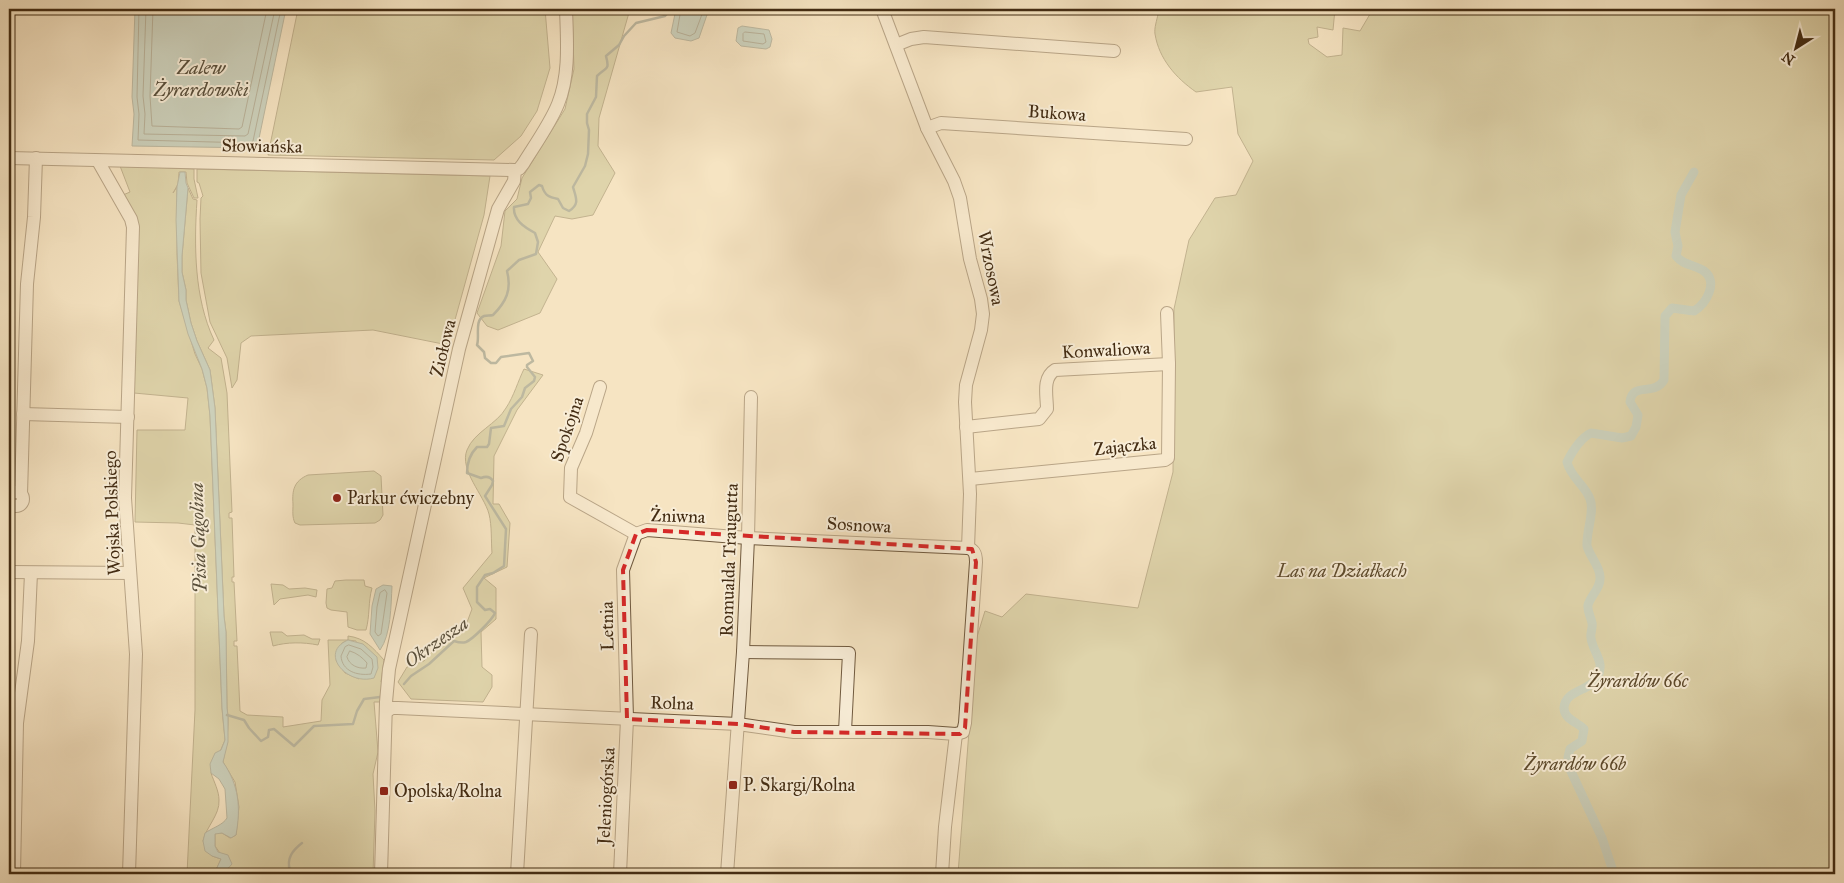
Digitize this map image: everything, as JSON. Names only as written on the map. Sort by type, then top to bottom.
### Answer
[{"type":"street","name":"Ziołowa","points":[[381,874],[387,680],[459,349],[498,209],[514,181],[515,170],[523,164],[558,106],[565,84],[566,9]]},
{"type":"street","name":"Wrzosowa","points":[[882,9],[927,128],[954,181],[960,198],[970,259],[981,299],[983,314],[981,330],[966,385],[965,402],[970,479],[968,548]]},
{"type":"street","points":[[896,45],[911,39],[924,37],[1114,51]]},
{"type":"street","name":"Bukowa","points":[[927,128],[941,123],[1186,139]]},
{"type":"street","name":"Słowiańska","points":[[9,158],[515,170]]},
{"type":"street","points":[[21,494],[27,284],[34,217],[36,158]]},
{"type":"street","name":"Wojska Polskiego","points":[[98,160],[133,223],[125,498],[136,654],[129,874]]},
{"type":"street","name":"Zajączka","points":[[970,479],[1165,460],[1168,458],[1170,454],[1167,313]]},
{"type":"street","name":"Konwaliowa","points":[[966,427],[1039,419],[1047,409],[1046,380],[1049,373],[1055,370],[1169,364]]},
{"type":"street","name":"Spokojna","points":[[600,387],[586,433],[571,468],[570,496],[636,534]]},
{"type":"street","name":"Romualda Traugutta","points":[[727,874],[743,652],[751,397]]},
{"type":"street","points":[[23,414],[128,417]]},
{"type":"street","name":"Żniwna","points":[[636,534],[648,530],[748,538]]},
{"type":"street","name":"Letnia","points":[[627,719],[623,570],[636,534]]},
{"type":"street","name":"Sosnowa","points":[[748,538],[968,548]]},
{"type":"street","points":[[942,874],[945,827],[956,734],[963,732],[965,728],[976,562],[974,551],[968,548]]},
{"type":"street","points":[[9,572],[130,573]]},
{"type":"street","points":[[14,874],[17,723],[28,641],[31,573]]},
{"type":"street","points":[[517,874],[531,634]]},
{"type":"street","points":[[743,652],[848,653],[845,731]]},
{"type":"street","name":"Rolna","points":[[387,707],[738,724],[794,732],[928,732],[956,734]]},
{"type":"street","name":"Jeleniogórska","points":[[620,874],[627,719]]},
{"type":"highlighted area","points":[[647,530],[972,549],[976,562],[965,728],[960,734],[794,732],[738,724],[627,719],[623,570],[636,534]]},
{"type":"green space","points":[[298,9],[545,9],[550,68],[537,111],[521,136],[494,160],[268,155]]},
{"type":"green space","points":[[572,9],[630,9],[599,118],[598,146],[615,173],[593,215],[572,219],[555,216],[538,252],[557,279],[540,313],[498,330],[487,326],[477,313],[501,246],[505,211],[517,199],[522,178],[565,109],[574,69]]},
{"type":"green space","name":"Las na Działkach","points":[[1166,9],[1335,9],[1333,30],[1317,27],[1318,37],[1308,39],[1309,44],[1327,57],[1342,55],[1343,28],[1360,31],[1373,9],[1835,9],[1835,874],[958,874],[976,640],[985,611],[1002,617],[1026,594],[1138,608],[1173,472],[1174,309],[1189,240],[1215,198],[1236,195],[1253,161],[1238,134],[1232,87],[1196,92],[1175,74],[1164,60],[1157,43],[1155,27],[1158,14]]},
{"type":"green space","points":[[120,166],[194,169],[198,198],[194,198],[187,183],[186,172],[179,172],[178,184],[173,193],[177,187],[179,301],[195,354],[202,369],[207,388],[210,416],[222,708],[225,740],[211,773],[218,793],[219,805],[203,841],[212,856],[221,859],[214,874],[187,874],[195,710],[195,525],[135,522],[137,430],[185,430],[188,398],[134,393],[135,303],[123,195],[130,192]]},
{"type":"green space","points":[[197,169],[490,176],[484,215],[448,345],[373,330],[251,336],[241,343],[237,380],[232,388],[227,358],[210,322],[201,273],[200,219],[201,198],[203,196],[197,182]]},
{"type":"green space","points":[[188,188],[193,199],[197,200],[196,253],[199,289],[207,324],[214,340],[208,348],[221,358],[227,393],[232,512],[229,513],[229,518],[232,518],[234,577],[232,577],[232,582],[234,582],[237,641],[234,641],[234,646],[237,646],[240,711],[247,715],[283,717],[283,727],[321,721],[322,700],[330,685],[328,640],[348,640],[348,636],[354,637],[364,641],[384,660],[381,682],[384,683],[382,702],[374,702],[378,752],[373,774],[375,811],[373,874],[223,874],[229,866],[215,846],[215,833],[222,833],[230,838],[236,835],[239,807],[235,782],[223,762],[228,721],[226,632],[215,408],[210,370],[197,341],[186,300],[182,256]],"holes":[[[348,640],[356,641],[359,679],[345,673],[336,660],[342,643]]]},
{"type":"green space","points":[[524,369],[543,375],[517,410],[494,456],[493,504],[499,504],[510,523],[507,567],[484,578],[496,588],[496,619],[481,632],[482,667],[492,675],[492,687],[483,702],[411,699],[398,682],[407,667],[424,661],[449,632],[466,625],[472,609],[463,588],[492,553],[489,514],[469,474],[465,458],[470,444],[506,408]]},
{"type":"green space","name":"Parkur ćwiczebny","points":[[374,471],[381,476],[383,515],[380,520],[375,523],[300,525],[295,523],[293,518],[294,490],[297,483],[303,477],[308,475]]},
{"type":"green space","points":[[364,580],[365,586],[372,588],[366,630],[348,627],[347,612],[327,608],[327,589],[332,588],[335,581]]},
{"type":"green space","points":[[271,584],[283,585],[289,589],[305,588],[317,590],[316,597],[308,595],[280,599],[274,605]]},
{"type":"green space","points":[[270,632],[282,632],[287,636],[304,635],[312,639],[320,639],[318,645],[295,643],[273,646]]},
{"type":"water","name":"Zalew Żyrardowski","points":[[135,9],[286,9],[257,148],[132,146]]},
{"type":"water","points":[[676,9],[709,9],[699,38],[691,41],[675,38],[671,33]]},
{"type":"water","points":[[742,26],[769,30],[772,39],[770,47],[766,49],[741,46],[736,41],[738,28]]},
{"type":"water","points":[[180,172],[185,172],[188,188],[182,256],[186,300],[197,341],[210,370],[215,408],[226,632],[228,716],[228,742],[223,762],[232,779],[238,806],[236,835],[231,838],[222,833],[215,834],[215,846],[218,852],[228,855],[232,864],[223,874],[214,874],[221,859],[205,851],[203,841],[205,833],[220,825],[227,818],[225,789],[219,779],[211,773],[210,764],[215,753],[221,750],[225,740],[222,708],[210,416],[207,388],[202,369],[188,334],[179,301],[176,220],[177,187]]},
{"type":"water","points":[[383,585],[392,586],[391,611],[384,644],[380,650],[370,634],[372,606],[376,589]]},
{"type":"water","points":[[348,640],[363,644],[377,657],[378,668],[374,678],[354,677],[340,667],[336,660],[336,653],[339,646]]},
{"type":"waterway","name":"Okrzesza","points":[[404,684],[411,676],[429,664],[454,641],[465,642],[473,637],[495,613],[490,609],[485,610],[477,602],[477,587],[485,575],[493,573],[504,566],[506,529],[485,496],[493,481],[488,477],[481,478],[467,473],[467,469],[472,453],[477,447],[487,447],[491,428],[504,426],[511,409],[522,397],[525,388],[534,381],[535,377],[527,367],[533,361],[529,353],[501,357],[496,363],[491,363],[485,358],[484,352],[477,345],[479,321],[484,316],[493,315],[507,295],[509,284],[507,271],[519,260],[536,254],[538,242],[535,233],[523,226],[517,219],[514,207],[528,204],[531,198],[530,192],[539,185],[542,186],[548,196],[558,199],[563,208],[569,211],[575,206],[576,198],[573,187],[585,166],[588,154],[589,130],[587,114],[596,97],[597,76],[605,70],[608,64],[606,56],[619,45],[624,36],[636,23],[665,16],[671,9]]},
{"type":"waterway","points":[[1614,874],[1602,838],[1569,767],[1568,757],[1570,749],[1582,741],[1584,729],[1566,715],[1565,702],[1573,694],[1594,682],[1600,667],[1600,662],[1592,643],[1592,621],[1588,607],[1589,601],[1599,585],[1600,573],[1587,546],[1592,509],[1590,499],[1572,473],[1567,462],[1580,442],[1591,433],[1622,438],[1631,436],[1636,427],[1638,415],[1630,402],[1632,396],[1639,390],[1655,388],[1664,380],[1665,316],[1672,308],[1694,311],[1703,303],[1709,292],[1711,287],[1710,281],[1704,271],[1682,262],[1676,256],[1678,246],[1675,232],[1681,195],[1694,172]]},
{"type":"waterway","name":"Okrzesza","points":[[227,715],[244,720],[261,741],[268,737],[269,730],[274,729],[294,746],[314,726],[353,724],[357,711],[364,699],[380,697]]},
{"type":"waterway","points":[[288,874],[290,871],[289,862],[291,855],[302,843]]},
{"type":"place","name":"Parkur ćwiczebny","points":[[337,498]]},
{"type":"place","name":"P. Skargi/Rolna","points":[[733,785]]},
{"type":"place","name":"Opolska/Rolna","points":[[384,791]]},
{"type":"water label","name":"Pisia Gągolina","points":[[198,538]]},
{"type":"park label","name":"Żyrardów 66c","points":[[1638,681]]},
{"type":"park label","name":"Żyrardów 66b","points":[[1575,764]]}]
